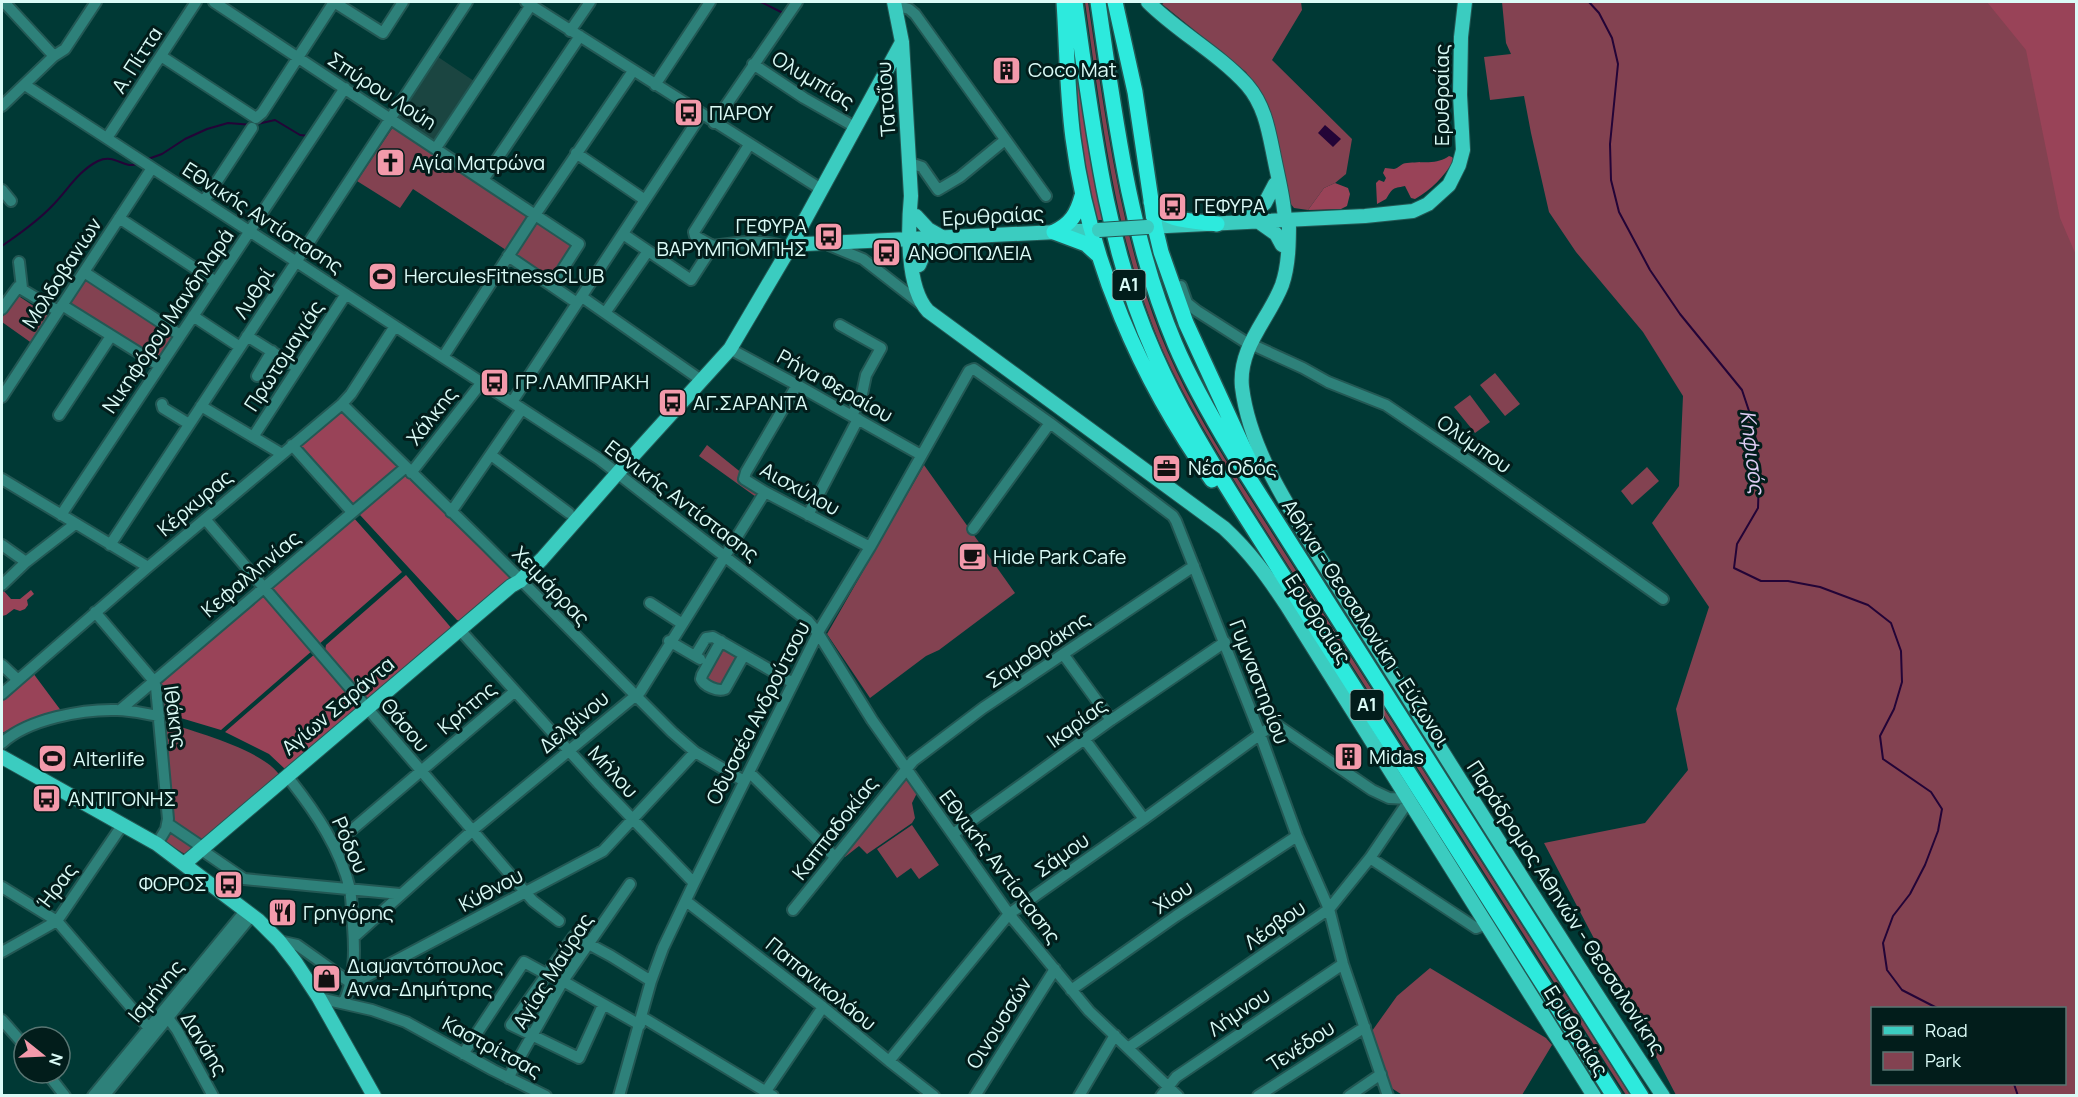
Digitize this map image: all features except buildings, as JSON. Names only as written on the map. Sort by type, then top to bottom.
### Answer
[{"type":"highway","points":[[1064,2],[1072,137],[1082,193],[1095,230],[1098,256],[1136,350],[1173,420],[1228,502],[1262,540]]},
{"type":"highway","name":"Α1","points":[[1075,2],[1106,202],[1130,288],[1167,381],[1194,433],[1614,1095]]},
{"type":"highway","name":"Αθήνα - Θεσσαλονίκη - Εύζωνοι","points":[[1098,2],[1129,197],[1149,272],[1184,364],[1214,422],[1641,1095]]},
{"type":"highway","points":[[1115,2],[1135,92],[1151,197],[1151,227],[1165,253],[1186,323],[1225,411],[1282,528]]},
{"type":"highway","points":[[1054,232],[1069,224],[1075,216],[1082,193]]},
{"type":"highway","points":[[1151,197],[1157,209],[1168,215],[1217,224]]},
{"type":"highway","points":[[1054,232],[1086,243],[1098,256]]},
{"type":"main road","name":"Ερυθραίας","points":[[789,249],[799,245],[826,243],[1283,221],[1413,211],[1435,198],[1449,185],[1459,165],[1464,142],[1460,95],[1461,37],[1465,2]]},
{"type":"main road","name":"Τατοΐου","points":[[894,3],[902,42],[914,239]]},
{"type":"main road","name":"Παράδρομος Αθηνών - Θεσσαλονίκης","points":[[1154,4],[1246,84],[1262,108],[1267,124],[1282,193],[1286,262],[1279,291],[1250,344],[1242,376],[1244,397],[1259,446],[1275,483],[1341,592],[1609,1014],[1663,1095]]},
{"type":"main road","points":[[821,189],[902,42]]},
{"type":"main road","name":"Παράδρομος Αθηνών - Θεσσαλονίκης","points":[[1274,161],[1275,184],[1283,221],[1282,245],[1286,262]]},
{"type":"main road","points":[[1241,223],[1265,203],[1275,184]]},
{"type":"main road","name":"Αγίων Σαράντα","points":[[187,866],[461,632],[515,590],[520,581],[730,349],[789,249],[821,189]]},
{"type":"main road","points":[[890,240],[904,228],[913,215],[928,229],[944,238]]},
{"type":"main road","points":[[1259,222],[1276,234],[1282,245]]},
{"type":"main road","points":[[919,266],[930,245],[944,238]]},
{"type":"main road","name":"Ερυθραίας","points":[[914,239],[924,293],[934,312],[942,320]]},
{"type":"main road","points":[[914,239],[914,280],[923,305]]},
{"type":"main road","name":"Ερυθραίας","points":[[923,305],[928,311],[1184,498],[1235,538],[1266,573],[1594,1095]]},
{"type":"main road","name":"Αγίων Σαράντα","points":[[204,850],[291,781],[370,710]]},
{"type":"main road","points":[[2,757],[156,844],[249,913],[279,941],[319,998],[374,1095]]},
{"type":"street","points":[[4,2],[54,56]]},
{"type":"street","points":[[4,100],[25,85],[54,56],[65,49],[96,2]]},
{"type":"street","name":"Σπύρου Λούη","points":[[214,2],[579,244],[552,286]]},
{"type":"street","points":[[204,201],[334,2],[382,33],[403,2]]},
{"type":"street","name":"Λυθρί","points":[[110,545],[467,2]]},
{"type":"street","points":[[483,180],[575,34],[590,2]]},
{"type":"street","points":[[655,85],[710,2]]},
{"type":"street","points":[[714,123],[797,2]]},
{"type":"street","name":"Α. Πίττα","points":[[107,138],[161,56],[192,3]]},
{"type":"street","points":[[436,148],[528,3],[701,115],[821,189]]},
{"type":"street","points":[[894,3],[915,14],[1046,196]]},
{"type":"street","points":[[161,56],[254,123]]},
{"type":"street","name":"Ολυμπίας","points":[[753,64],[804,98],[855,127]]},
{"type":"street","points":[[443,357],[576,153],[633,71]]},
{"type":"street","name":"Εθνικής Αντίστασης","points":[[25,85],[618,472],[808,621],[818,633],[872,720],[1009,914],[1089,1011],[1178,1095]]},
{"type":"street","name":"Νικηφόρου Μανδηλαρά","points":[[61,515],[345,88]]},
{"type":"street","points":[[512,402],[701,115]]},
{"type":"street","points":[[910,164],[922,167],[938,190],[960,177],[1005,140]]},
{"type":"street","points":[[749,145],[694,232],[695,237],[717,245],[776,244],[789,249]]},
{"type":"street","points":[[576,153],[645,200]]},
{"type":"street","name":"Μολδοβανιων","points":[[2,397],[152,168]]},
{"type":"street","points":[[2,190],[11,201]]},
{"type":"street","points":[[119,218],[216,282]]},
{"type":"street","points":[[623,234],[692,278],[704,283]]},
{"type":"street","name":"Ερυθραίας","points":[[826,243],[872,265],[923,305]]},
{"type":"street","points":[[692,278],[717,245]]},
{"type":"street","points":[[605,313],[648,251]]},
{"type":"street","name":"Ολύμπου","points":[[1165,253],[1187,303],[1197,311],[1250,344],[1328,382],[1386,405],[1663,599]]},
{"type":"street","points":[[508,256],[552,286],[605,313],[701,380]]},
{"type":"street","points":[[19,262],[22,288]]},
{"type":"street","points":[[84,272],[180,335]]},
{"type":"street","points":[[2,309],[15,290],[18,287],[22,288],[111,336],[160,366]]},
{"type":"street","name":"Πρωτομαγιάς","points":[[253,437],[346,294]]},
{"type":"street","points":[[193,316],[240,347]]},
{"type":"street","name":"Κέρκυρας","points":[[2,693],[342,404],[351,394],[395,326]]},
{"type":"street","points":[[808,515],[855,417],[866,375],[881,348],[840,326]]},
{"type":"street","points":[[59,415],[111,336]]},
{"type":"street","points":[[248,336],[298,368]]},
{"type":"street","name":"Ρήγα Φεραίου","points":[[730,349],[921,455]]},
{"type":"street","points":[[257,376],[272,351]]},
{"type":"street","name":"Οδυσσέα Ανδρούτσου","points":[[619,1095],[651,981],[663,948],[694,883],[818,633],[870,547],[969,371],[974,369],[1050,423]]},
{"type":"street","name":"Χάλκης","points":[[408,470],[482,382]]},
{"type":"street","name":"Αισχύλου","points":[[797,385],[744,479],[870,547]]},
{"type":"street","points":[[162,404],[164,408],[189,424]]},
{"type":"street","name":"Χειμάρρας","points":[[342,404],[672,732],[695,752],[746,776],[835,857]]},
{"type":"street","points":[[201,406],[282,454]]},
{"type":"street","points":[[451,512],[522,409]]},
{"type":"street","points":[[973,529],[1050,423],[1173,516],[1184,498]]},
{"type":"street","points":[[292,445],[352,512]]},
{"type":"street","points":[[491,455],[569,513]]},
{"type":"street","name":"Κεφαλληνίας","points":[[120,710],[263,586],[352,512],[408,470]]},
{"type":"street","points":[[3,484],[61,515],[148,567]]},
{"type":"street","name":"Δελβίνου","points":[[354,937],[473,830],[643,687],[669,642],[765,492]]},
{"type":"street","name":"Γυμναστηρίου","points":[[1173,516],[1225,642],[1297,836],[1329,909],[1343,964],[1388,1095]]},
{"type":"street","name":"Θάσου","points":[[205,519],[525,892],[538,906],[559,921]]},
{"type":"street","points":[[2,585],[26,562],[75,524]]},
{"type":"street","points":[[2,545],[26,562]]},
{"type":"street","name":"Σαμοθράκης","points":[[905,768],[983,708],[1194,566]]},
{"type":"street","points":[[650,603],[681,623]]},
{"type":"street","name":"Ιθάκης","points":[[95,612],[153,680],[156,687],[168,824]]},
{"type":"street","name":"Μήλου","points":[[461,632],[514,692],[694,883]]},
{"type":"street","points":[[695,656],[706,638],[713,637],[793,682]]},
{"type":"street","points":[[721,641],[701,681],[723,691],[744,655]]},
{"type":"street","points":[[669,642],[708,664]]},
{"type":"street","name":"Ικαρίας","points":[[953,834],[1111,720],[1225,642]]},
{"type":"street","points":[[1063,654],[1111,720]]},
{"type":"street","points":[[2,665],[18,680]]},
{"type":"street","name":"Κρήτης","points":[[333,845],[514,692]]},
{"type":"street","points":[[1250,709],[1372,790],[1389,798],[1410,800]]},
{"type":"street","points":[[3,740],[45,720],[102,710],[120,710],[159,716]]},
{"type":"street","name":"Σάμου","points":[[889,1061],[1009,914],[1260,734],[1277,725]]},
{"type":"street","points":[[1085,740],[1143,819]]},
{"type":"street","name":"Κύθνου","points":[[352,984],[603,851],[695,752]]},
{"type":"street","name":"Καππαδοκίας","points":[[793,910],[905,768]]},
{"type":"street","name":"Ρόδου","points":[[291,781],[313,810],[333,845],[350,890],[354,937],[352,984],[344,1002]]},
{"type":"street","name":"Λέσβου","points":[[1129,1047],[1329,909],[1370,858],[1410,800]]},
{"type":"street","name":"Ήρας","points":[[2,952],[57,921],[123,824]]},
{"type":"street","points":[[156,844],[168,824],[244,879],[400,894]]},
{"type":"street","name":"Χίου","points":[[1071,990],[1176,916],[1297,836]]},
{"type":"street","points":[[1370,858],[1476,928],[1486,924]]},
{"type":"street","name":"Αγίας Μαύρας","points":[[508,1078],[563,981],[630,884]]},
{"type":"street","points":[[2,888],[57,921],[151,1031]]},
{"type":"street","name":"Παπανικολάου","points":[[686,901],[934,1095]]},
{"type":"street","name":"Ισμήνης","points":[[93,1095],[165,1015],[249,913]]},
{"type":"street","points":[[603,1005],[579,1058],[512,1027],[512,1022],[572,938],[577,937],[651,981]]},
{"type":"street","points":[[279,941],[297,945],[352,984]]},
{"type":"street","points":[[462,1054],[524,962],[563,981],[603,1005],[641,1021],[769,1093],[823,1007]]},
{"type":"street","name":"Λήμνου","points":[[1161,1095],[1176,1077],[1343,964]]},
{"type":"street","name":"Οινουσσών","points":[[975,1095],[1054,969]]},
{"type":"street","name":"Καστρίτσας","points":[[319,998],[344,1002],[406,1022],[508,1078],[546,1095]]},
{"type":"street","name":"Δανάης","points":[[165,1015],[177,1030],[213,1095]]},
{"type":"street","points":[[2,1020],[12,1032]]},
{"type":"street","name":"Τενέδου","points":[[1258,1095],[1365,1027]]},
{"type":"street","name":"Ισμήνης","points":[[104,1095],[151,1031]]},
{"type":"street","points":[[1079,1095],[1115,1035]]},
{"type":"street","points":[[1349,1095],[1381,1074]]},
{"type":"shaded area","points":[[1071,2],[1106,220],[1094,220],[1078,141]]},
{"type":"shaded area","points":[[1987,2],[2076,2],[2076,255],[2060,218],[2026,50]]},
{"type":"shaded area","points":[[438,57],[477,83],[435,141],[398,117]]},
{"type":"shaded area","points":[[1325,125],[1341,139],[1333,147],[1318,133]]},
{"type":"shaded area","points":[[1449,156],[1454,160],[1450,166],[1432,187],[1415,199],[1411,198],[1405,186],[1393,189],[1386,199],[1377,204],[1376,183],[1379,180],[1384,182],[1385,168],[1394,169],[1405,163],[1434,162]]},
{"type":"shaded area","points":[[1335,183],[1348,188],[1350,194],[1347,206],[1341,209],[1308,210],[1324,188]]},
{"type":"shaded area","points":[[342,410],[399,467],[354,506],[298,445]]},
{"type":"shaded area","points":[[405,473],[510,576],[511,580],[463,622],[457,620],[360,515],[361,510]]},
{"type":"shaded area","points":[[353,517],[402,572],[318,645],[269,587]]},
{"type":"shaded area","points":[[406,575],[453,630],[371,699],[366,700],[325,651],[326,645]]},
{"type":"shaded area","points":[[3,590],[11,599],[20,599],[31,590],[34,594],[27,600],[28,605],[25,609],[20,611],[14,609],[2,616]]},
{"type":"shaded area","points":[[263,592],[313,650],[221,730],[164,713],[160,681]]},
{"type":"shaded area","points":[[316,653],[363,707],[285,769],[269,754],[225,732]]},
{"type":"shaded area","points":[[33,673],[62,712],[25,722],[2,733],[2,698]]},
{"type":"green space","points":[[1085,2],[1088,2],[1113,160],[1130,238],[1153,315],[1185,389],[1225,459],[1630,1095],[1626,1095],[1245,498],[1181,389],[1147,309],[1122,223],[1104,135]]},
{"type":"green space","points":[[1165,2],[1301,2],[1302,10],[1272,60],[1352,139],[1346,174],[1324,188],[1308,210],[1294,208],[1286,198],[1262,97],[1246,72],[1162,4]]},
{"type":"green space","points":[[1502,2],[2076,2],[2076,1095],[1676,1095],[1544,843],[1645,823],[1688,770],[1676,709],[1709,607],[1652,523],[1679,486],[1683,396],[1643,332],[1576,252],[1549,212],[1524,96],[1490,100],[1484,57],[1511,54],[1506,43]]},
{"type":"green space","points":[[395,124],[529,214],[506,250],[413,189],[400,208],[357,181]]},
{"type":"green space","points":[[537,220],[575,246],[552,282],[513,256]]},
{"type":"green space","points":[[85,276],[177,336],[160,360],[67,305]]},
{"type":"green space","points":[[17,295],[50,317],[33,344],[2,322],[2,318]]},
{"type":"green space","points":[[1495,373],[1520,404],[1505,416],[1480,385]]},
{"type":"green space","points":[[1470,395],[1490,422],[1475,433],[1454,407]]},
{"type":"green space","points":[[707,445],[760,491],[756,497],[699,456]]},
{"type":"green space","points":[[924,465],[1015,593],[870,698],[827,634]]},
{"type":"green space","points":[[1647,467],[1659,481],[1632,505],[1621,491]]},
{"type":"green space","points":[[721,647],[739,657],[724,686],[709,684],[706,676]]},
{"type":"green space","points":[[164,722],[244,750],[272,767],[280,776],[202,842],[173,821]]},
{"type":"green space","points":[[902,770],[918,791],[912,803],[915,818],[912,823],[867,854],[859,846],[845,857],[840,852]]},
{"type":"green space","points":[[912,825],[939,865],[919,879],[911,868],[897,878],[877,849]]},
{"type":"green space","points":[[169,830],[193,847],[188,856],[165,842]]},
{"type":"green space","points":[[1430,968],[1546,1038],[1552,1045],[1522,1095],[1404,1096],[1382,1082],[1367,1038],[1397,996]]},
{"type":"waterway","points":[[761,2],[781,12]]},
{"type":"waterway","name":"Κηφισός","points":[[1589,2],[1599,13],[1612,38],[1618,64],[1610,144],[1611,180],[1619,212],[1650,270],[1680,314],[1742,390],[1751,417],[1756,440],[1759,478],[1758,508],[1737,544],[1734,568],[1761,581],[1788,581],[1820,587],[1868,605],[1891,623],[1901,651],[1902,682],[1894,709],[1880,736],[1883,759],[1931,792],[1942,809],[1938,831],[1925,865],[1910,894],[1893,916],[1883,943],[1887,970],[1902,990],[1935,1007]]},
{"type":"waterway","points":[[148,159],[162,154],[185,139],[207,129],[228,123],[253,125],[275,120],[300,135],[309,136]]},
{"type":"waterway","points":[[2,246],[28,228],[91,165],[104,159],[127,165],[137,164]]},
{"type":"waterway","name":"Κηφισός","points":[[2014,1085],[2018,1096]]},
{"type":"place","name":"Coco Mat","points":[[1007,70]]},
{"type":"place","name":"ΠΑΡΟΥ","points":[[688,113]]},
{"type":"place","name":"Αγία Ματρώνα","points":[[391,163]]},
{"type":"place","name":"ΓΕΦΥΡΑ","points":[[1173,206]]},
{"type":"place","name":"ΓΕΦΥΡΑ ΒΑΡΥΜΠΟΜΠΗΣ","points":[[828,237]]},
{"type":"place","name":"ΑΝΘΟΠΩΛΕΙΑ","points":[[887,253]]},
{"type":"place","name":"HerculesFitnessCLUB","points":[[383,276]]},
{"type":"place","name":"ΓΡ.ΛΑΜΠΡΑΚΗ","points":[[494,382]]},
{"type":"place","name":"ΑΓ.ΣΑΡΑΝΤΑ","points":[[672,403]]},
{"type":"place","name":"Νέα Οδός","points":[[1167,468]]},
{"type":"place","name":"Hide Park Cafe","points":[[972,557]]},
{"type":"place","name":"Midas","points":[[1348,757]]},
{"type":"place","name":"Alterlife","points":[[52,759]]},
{"type":"place","name":"ΑΝΤΙΓΟΝΗΣ","points":[[47,799]]},
{"type":"place","name":"ΦΟΡΟΣ","points":[[228,884]]},
{"type":"place","name":"Γρηγόρης","points":[[282,913]]},
{"type":"place","name":"Διαμαντόπουλος Αννα-Δημήτρης","points":[[326,978]]}]
